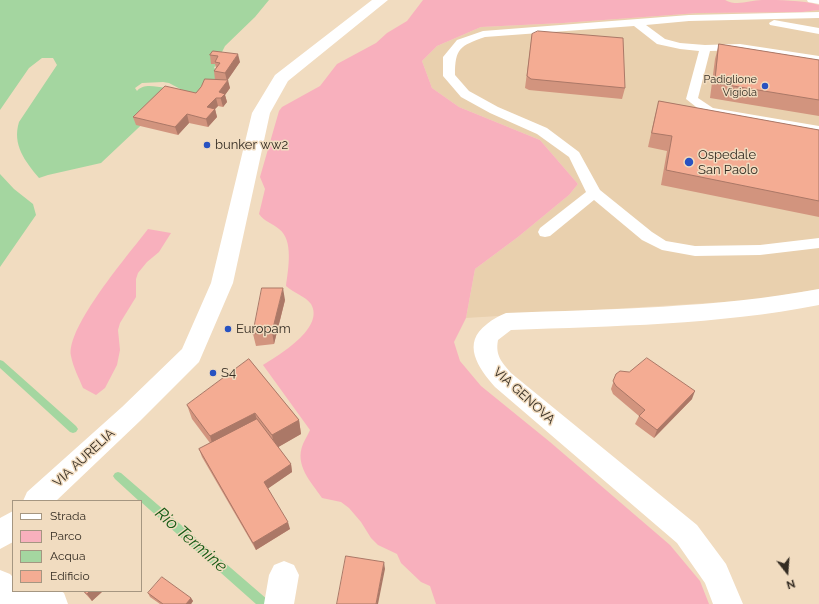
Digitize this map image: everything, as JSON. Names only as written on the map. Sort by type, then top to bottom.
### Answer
[{"type":"main road","name":"VIA AURELIA","points":[[38,500],[131,414],[191,355],[222,283],[262,113],[281,78],[381,0]]},
{"type":"main road","name":"VIA GENOVA","points":[[728,604],[716,574],[687,534],[503,380],[488,364],[484,349],[487,336],[506,322],[693,314],[777,305],[819,297]]},
{"type":"main road","points":[[0,536],[12,525]]},
{"type":"main road","points":[[279,604],[284,575]]},
{"type":"main road","points":[[0,584],[12,586]]},
{"type":"main road","points":[[0,584],[17,604]]},
{"type":"main road","points":[[37,592],[42,594],[53,604]]},
{"type":"lane","points":[[812,0],[819,1]]},
{"type":"lane","points":[[819,15],[689,18],[483,34],[460,42],[449,56],[449,76],[465,94],[494,110],[542,131],[574,155],[594,193],[647,236],[662,245],[695,251],[760,250],[819,243]]},
{"type":"lane","points":[[741,17],[819,31]]},
{"type":"lane","points":[[636,22],[661,42],[680,46],[705,48],[740,47],[819,59]]},
{"type":"lane","points":[[705,48],[692,99],[709,110],[819,130]]},
{"type":"lane","points":[[545,232],[594,193]]},
{"type":"shaded area","name":"Ospedale San Paolo","points":[[819,10],[819,289],[756,300],[466,318],[475,269],[518,237],[569,195],[578,184],[540,140],[459,107],[432,88],[422,61],[437,46],[481,27],[563,23],[698,13],[802,12]]},
{"type":"green space","points":[[423,0],[725,0],[739,3],[757,0],[776,0],[798,1],[819,5],[819,10],[802,12],[698,13],[563,23],[481,27],[437,46],[422,61],[432,88],[459,107],[540,140],[578,184],[569,195],[518,237],[475,269],[466,318],[454,342],[460,361],[481,386],[550,442],[670,545],[700,581],[709,604],[436,604],[430,586],[421,582],[401,563],[397,554],[378,545],[349,508],[341,502],[322,498],[305,473],[302,466],[301,452],[310,430],[263,365],[289,348],[298,340],[312,322],[314,313],[309,301],[286,286],[289,256],[287,240],[279,229],[259,214],[265,189],[260,177],[279,111],[282,107],[320,86],[337,64],[376,43],[387,33],[407,21]]},
{"type":"green space","points":[[148,229],[171,233],[159,252],[147,262],[138,273],[136,279],[136,297],[120,323],[118,330],[120,350],[117,365],[105,388],[96,395],[83,388],[71,356],[72,343],[78,327],[100,291]]},
{"type":"water","points":[[0,0],[269,0],[255,17],[225,46],[214,68],[221,73],[203,96],[186,92],[169,83],[142,83],[135,88],[137,91],[147,86],[165,88],[170,98],[101,163],[39,178],[21,152],[17,138],[17,130],[19,122],[57,65],[53,58],[42,58],[29,68],[0,110]]},
{"type":"water","points":[[0,174],[14,189],[33,204],[36,215],[0,267]]},
{"type":"building","points":[[538,31],[623,38],[625,88],[531,79],[527,76],[532,34]]},
{"type":"building","points":[[719,44],[819,60],[819,100],[715,83]]},
{"type":"building","points":[[213,51],[238,54],[225,73],[214,71],[220,63],[215,62],[218,56],[210,55]]},
{"type":"building","points":[[205,79],[228,80],[219,92],[225,94],[221,98],[216,98],[207,107],[215,109],[206,119],[187,114],[175,127],[133,117],[165,86],[196,93]]},
{"type":"building","points":[[659,101],[819,130],[819,201],[666,170],[672,136],[652,133]]},
{"type":"building","points":[[262,288],[283,288],[272,332],[253,334]]},
{"type":"building","points":[[647,358],[695,391],[657,430],[639,416],[645,410],[616,386],[613,381],[616,374],[620,371],[629,372]]},
{"type":"building","points":[[249,359],[299,420],[272,435],[255,413],[210,436],[187,405]]},
{"type":"building","points":[[257,419],[291,464],[264,482],[288,522],[253,543],[199,449]]},
{"type":"building","points":[[346,556],[384,562],[376,604],[337,604]]},
{"type":"building","points":[[162,577],[191,598],[186,604],[163,604],[148,593]]},
{"type":"waterway","name":"Rio Termine","points":[[0,363],[73,429]]},
{"type":"waterway","name":"Rio Termine","points":[[118,476],[264,604]]},
{"type":"place","name":"Padiglione Vigiola","points":[[765,86]]},
{"type":"place","name":"bunker ww2","points":[[207,145]]},
{"type":"place","name":"Ospedale San Paolo","points":[[689,162]]},
{"type":"place","name":"Europam","points":[[228,329]]},
{"type":"place","name":"S4","points":[[213,373]]}]
